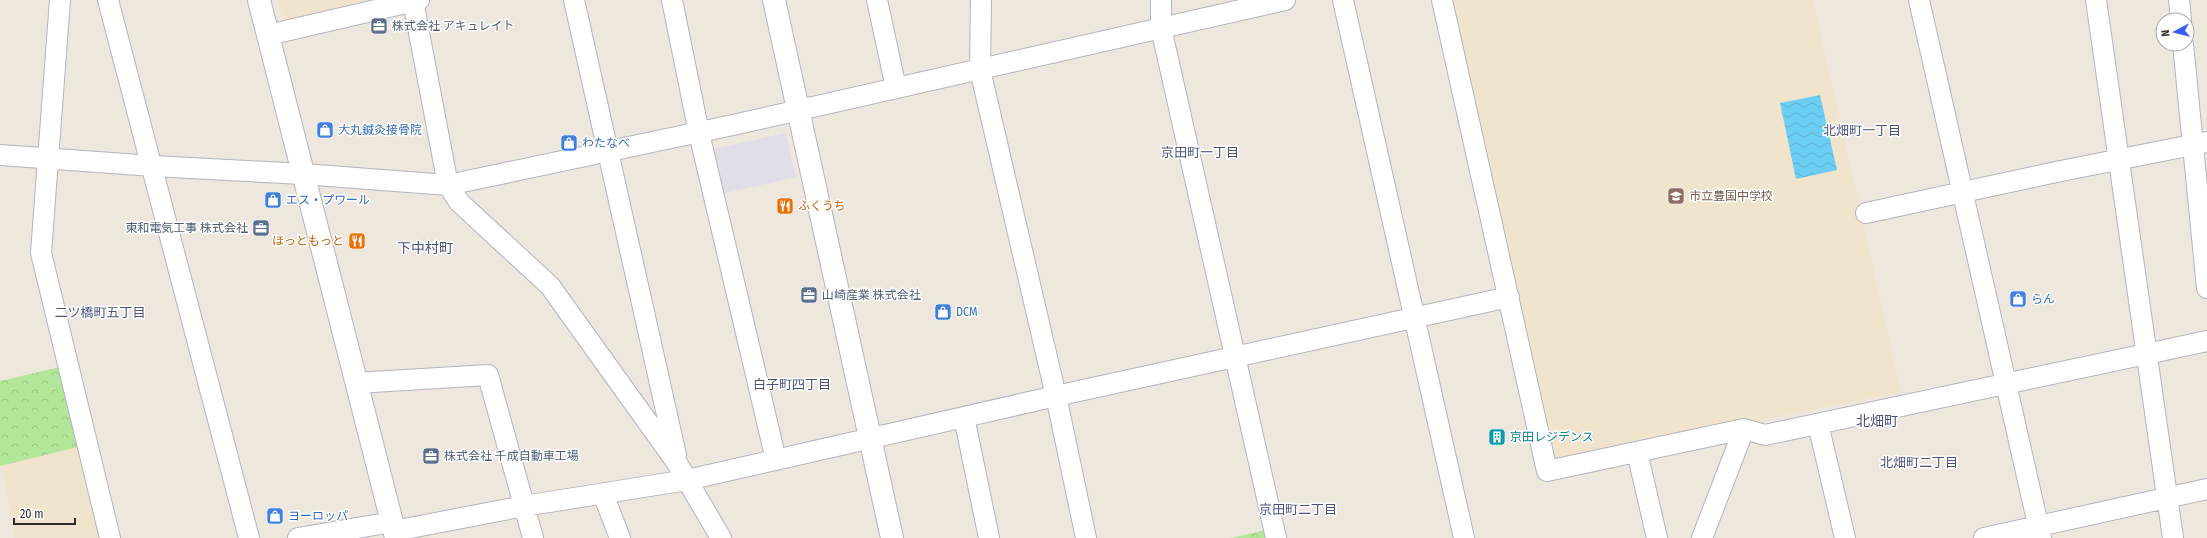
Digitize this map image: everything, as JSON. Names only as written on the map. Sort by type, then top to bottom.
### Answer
[{"type":"street","points":[[60,0],[41,253],[110,538]]},
{"type":"street","points":[[108,0],[153,166],[249,538]]},
{"type":"street","points":[[259,0],[394,530]]},
{"type":"street","points":[[574,0],[682,472]]},
{"type":"street","points":[[672,0],[699,133],[776,460]]},
{"type":"street","points":[[774,0],[892,538]]},
{"type":"street","points":[[877,0],[896,88]]},
{"type":"street","points":[[981,0],[980,70],[1056,396],[1086,538]]},
{"type":"street","points":[[1161,0],[1161,28],[1276,538]]},
{"type":"street","points":[[0,155],[153,166],[303,174],[448,185],[699,133],[1285,0]]},
{"type":"street","points":[[1343,0],[1464,538]]},
{"type":"street","points":[[1442,0],[1548,471],[1744,430],[1766,435],[2207,341]]},
{"type":"street","points":[[1919,0],[2039,532]]},
{"type":"street","points":[[2096,0],[2148,354],[2173,538]]},
{"type":"street","points":[[2179,0],[2180,12]]},
{"type":"street","points":[[268,35],[416,1],[448,185],[459,202],[550,286],[682,472],[721,538]]},
{"type":"street","points":[[2185,52],[2200,143],[2207,288]]},
{"type":"street","points":[[1866,213],[2200,143]]},
{"type":"street","points":[[298,538],[394,530],[524,506],[603,494],[682,472],[776,460],[1235,356],[1509,297]]},
{"type":"street","points":[[356,383],[488,375],[533,538]]},
{"type":"street","points":[[964,417],[989,538]]},
{"type":"street","points":[[1818,424],[1845,538]]},
{"type":"street","points":[[1702,538],[1744,430]]},
{"type":"street","points":[[1637,452],[1657,538]]},
{"type":"street","points":[[1984,538],[2039,532],[2167,497],[2207,489]]},
{"type":"street","points":[[603,494],[620,538]]},
{"type":"shaded area","points":[[278,0],[382,0],[290,21],[281,14]]},
{"type":"shaded area","name":"市立豊国中学校","points":[[1452,0],[1813,0],[1901,392],[1553,462]]},
{"type":"shaded area","points":[[786,133],[796,177],[721,194],[711,150]]},
{"type":"shaded area","points":[[78,447],[102,538],[15,538],[2,465]]},
{"type":"green space","points":[[60,367],[78,447],[0,466],[0,381]]},
{"type":"green space","points":[[1266,530],[1268,538],[1231,538]]},
{"type":"water","points":[[1820,95],[1837,170],[1796,179],[1780,103]]},
{"type":"place","name":"株式会社 アキュレイト","points":[[379,26]]},
{"type":"place","name":"大丸鍼灸接骨院","points":[[325,130]]},
{"type":"place","name":"わたなべ","points":[[569,143]]},
{"type":"place","name":"市立豊国中学校","points":[[1676,196]]},
{"type":"place","name":"エス・プワール","points":[[273,200]]},
{"type":"place","name":"ふくうち","points":[[785,206]]},
{"type":"place","name":"東和電気工事 株式会社","points":[[261,228]]},
{"type":"place","name":"ほっともっと","points":[[357,241]]},
{"type":"place","name":"山崎産業 株式会社","points":[[809,295]]},
{"type":"place","name":"らん","points":[[2018,299]]},
{"type":"place","name":"DCM","points":[[943,312]]},
{"type":"place","name":"京田レジデンス","points":[[1497,437]]},
{"type":"place","name":"株式会社 千成自動車工場","points":[[431,456]]},
{"type":"place","name":"ヨーロッパ","points":[[275,516]]},
{"type":"district","name":"北畑町一丁目","points":[[1862,130]]},
{"type":"district","name":"京田町一丁目","points":[[1200,152]]},
{"type":"district","name":"下中村町","points":[[425,248]]},
{"type":"district","name":"二ツ橋町五丁目","points":[[100,312]]},
{"type":"district","name":"白子町四丁目","points":[[792,384]]},
{"type":"district","name":"北畑町","points":[[1877,421]]},
{"type":"district","name":"北畑町二丁目","points":[[1919,462]]},
{"type":"district","name":"京田町二丁目","points":[[1298,509]]}]
